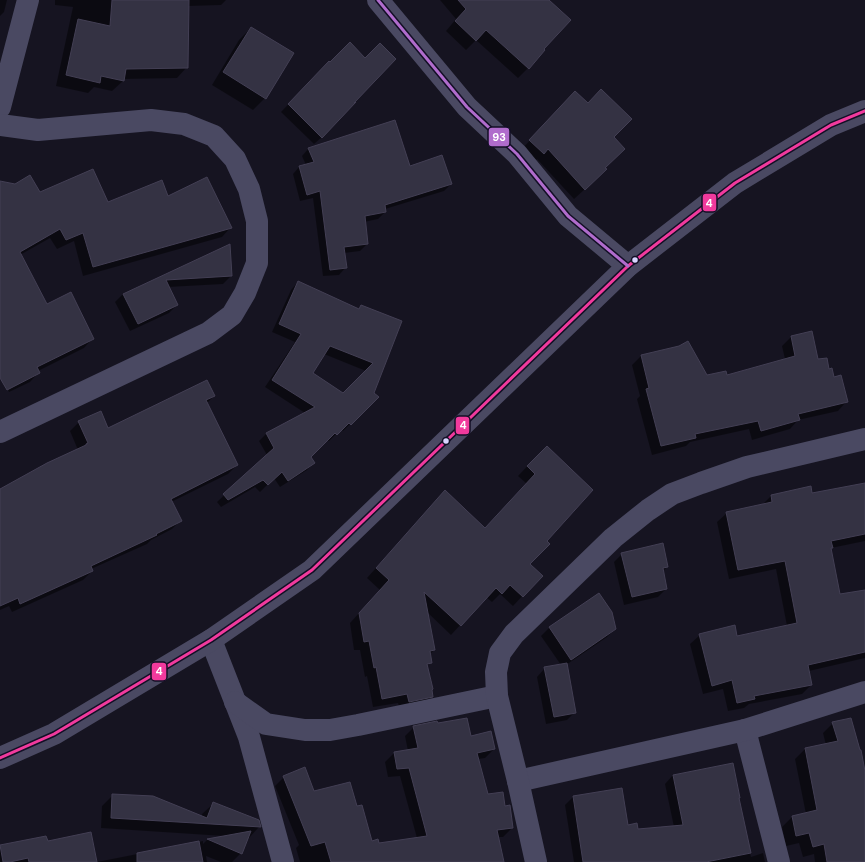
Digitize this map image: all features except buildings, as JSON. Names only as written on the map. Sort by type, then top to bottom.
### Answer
[{"type":"street","points":[[0,107],[28,0]]},
{"type":"street","points":[[378,0],[467,107],[517,154],[568,216],[628,266]]},
{"type":"street","points":[[0,758],[54,734],[211,640],[312,570],[628,266],[735,183],[831,125],[865,111]]},
{"type":"street","points":[[0,125],[38,130],[151,120],[184,124],[214,136],[235,158],[250,189],[256,221],[257,263],[244,293],[232,315],[208,333],[0,432]]},
{"type":"street","points":[[536,862],[497,696],[496,672],[500,653],[514,634],[613,538],[648,510],[672,494],[747,467],[865,439]]},
{"type":"street","points":[[211,640],[249,737],[283,862]]},
{"type":"street","points":[[518,781],[745,730],[865,692]]},
{"type":"street","points":[[235,702],[266,724],[305,730],[330,730],[497,696]]},
{"type":"street","points":[[745,730],[779,862]]},
{"type":"transit line","name":"93","points":[[378,0],[467,107],[517,154],[568,216],[628,266]]},
{"type":"transit line","name":"4","points":[[0,758],[54,734],[211,640],[312,570],[628,266],[735,183],[831,125],[865,111]]}]
